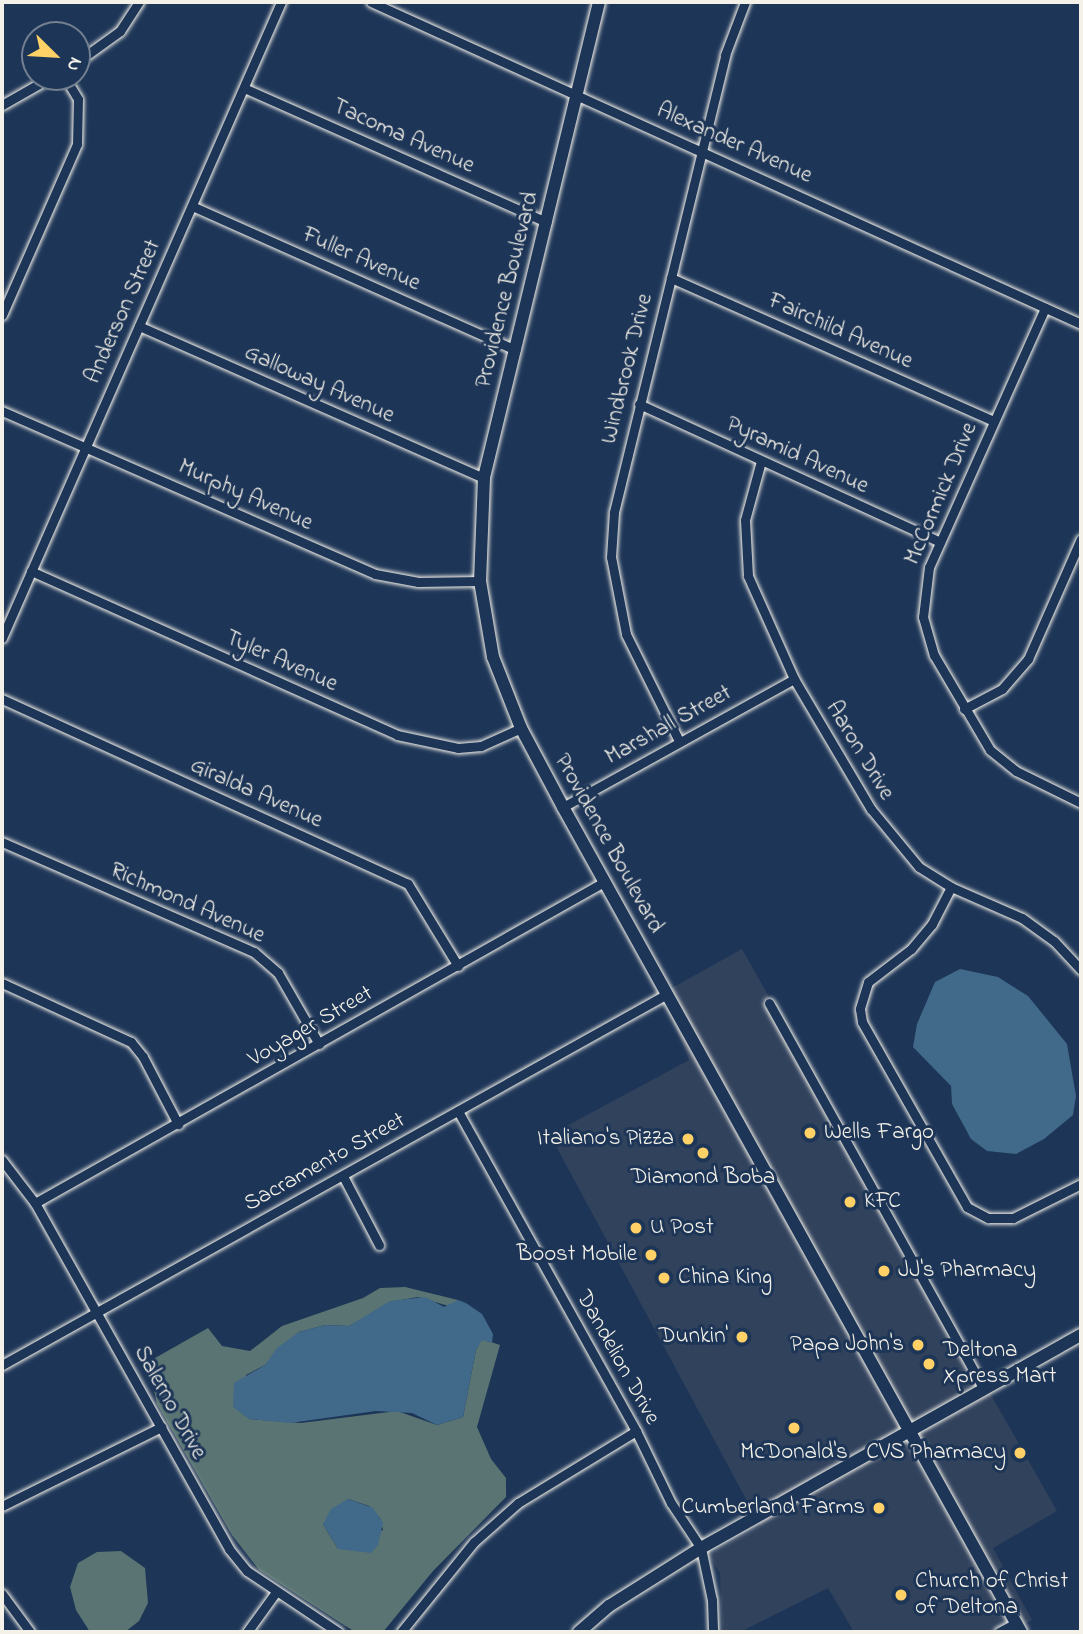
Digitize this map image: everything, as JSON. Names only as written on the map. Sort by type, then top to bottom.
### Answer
[{"type":"main road","name":"Providence Boulevard","points":[[599,2],[579,95],[484,478],[480,581],[493,657],[521,728],[563,807],[1019,1628]]},
{"type":"main road","points":[[579,1632],[609,1606],[701,1549],[1081,1335]]},
{"type":"street","points":[[91,52],[120,31],[139,2]]},
{"type":"street","name":"Anderson Street","points":[[2,638],[281,2]]},
{"type":"street","name":"Alexander Avenue","points":[[371,2],[703,150],[1081,324]]},
{"type":"street","name":"Windbrook Drive","points":[[679,741],[626,635],[611,557],[614,512],[725,55],[745,2]]},
{"type":"street","name":"Tacoma Avenue","points":[[244,88],[547,222]]},
{"type":"street","points":[[2,105],[26,91]]},
{"type":"street","points":[[2,315],[77,144],[78,99],[73,91]]},
{"type":"street","name":"Fuller Avenue","points":[[192,206],[515,350]]},
{"type":"street","name":"Fairchild Avenue","points":[[671,278],[994,421]]},
{"type":"street","name":"McCormick Drive","points":[[1045,308],[929,567],[923,617],[934,655],[990,750],[1016,771],[1081,803]]},
{"type":"street","name":"Galloway Avenue","points":[[139,326],[484,478]]},
{"type":"street","name":"Pyramid Avenue","points":[[639,404],[940,542]]},
{"type":"street","name":"Murphy Avenue","points":[[2,411],[375,574],[418,582],[480,581]]},
{"type":"street","name":"Aaron Drive","points":[[761,461],[745,520],[745,558],[758,606],[794,679],[871,809],[900,848],[951,887],[1022,918],[1055,941],[1081,970]]},
{"type":"street","points":[[964,709],[1002,689],[1028,659],[1081,539]]},
{"type":"street","name":"Tyler Avenue","points":[[32,571],[397,735],[458,748],[481,746],[521,728]]},
{"type":"street","name":"Marshall Street","points":[[563,807],[794,679]]},
{"type":"street","name":"Giralda Avenue","points":[[2,699],[408,884],[458,965]]},
{"type":"street","name":"Richmond Avenue","points":[[2,842],[254,952],[278,973],[319,1044]]},
{"type":"street","name":"Voyager Street","points":[[35,1203],[604,882]]},
{"type":"street","points":[[951,887],[932,924],[911,948],[868,982],[860,1009],[862,1022],[968,1207],[988,1218],[1013,1219],[1081,1184]]},
{"type":"street","points":[[2,983],[121,1035],[143,1057],[178,1124]]},
{"type":"street","name":"Sacramento Street","points":[[2,1365],[667,994]]},
{"type":"street","points":[[769,1003],[984,1390]]},
{"type":"street","name":"Dandelion Drive","points":[[458,1111],[636,1431],[671,1503],[701,1549],[713,1632]]},
{"type":"street","name":"Salerno Drive","points":[[2,1160],[35,1203],[229,1549],[247,1571],[338,1632]]},
{"type":"street","points":[[343,1177],[379,1245]]},
{"type":"street","points":[[2,1506],[161,1427]]},
{"type":"street","points":[[401,1632],[474,1542],[518,1503],[636,1431]]},
{"type":"street","points":[[247,1632],[276,1592]]},
{"type":"street","points":[[2,1594],[30,1632]]},
{"type":"street","points":[[999,1632],[1019,1628]]},
{"type":"shaded area","points":[[742,949],[769,997],[762,1001],[977,1387],[912,1425],[670,989]]},
{"type":"shaded area","points":[[960,969],[998,977],[1028,996],[1067,1044],[1076,1096],[1073,1115],[1044,1139],[1016,1154],[987,1151],[971,1139],[952,1104],[951,1086],[913,1047],[917,1024],[935,982]]},
{"type":"shaded area","points":[[665,1001],[904,1430],[753,1512],[550,1135],[689,1060]]},
{"type":"shaded area","points":[[425,1297],[444,1307],[458,1300],[466,1303],[482,1314],[493,1334],[492,1343],[482,1340],[476,1350],[463,1417],[437,1425],[412,1413],[376,1411],[290,1423],[249,1419],[233,1407],[234,1383],[265,1365],[277,1348],[299,1332],[325,1325],[349,1326],[390,1301]]},
{"type":"shaded area","points":[[990,1393],[1057,1511],[993,1548],[1032,1620],[1023,1625],[918,1434]]},
{"type":"shaded area","points":[[909,1438],[1009,1621],[989,1632],[854,1632],[828,1588],[740,1632],[722,1632],[720,1573],[708,1555],[760,1526],[758,1521]]},
{"type":"shaded area","points":[[348,1499],[373,1508],[383,1523],[378,1545],[371,1553],[338,1549],[323,1524],[331,1509]]},
{"type":"green space","points":[[405,1287],[458,1300],[452,1307],[418,1297],[395,1301],[349,1326],[325,1325],[299,1332],[265,1365],[246,1375],[249,1419],[301,1423],[397,1411],[437,1425],[463,1417],[476,1350],[482,1339],[500,1345],[477,1427],[491,1459],[506,1478],[506,1497],[433,1571],[383,1632],[355,1632],[259,1570],[232,1535],[157,1404],[148,1362],[208,1328],[222,1346],[250,1351],[282,1326],[363,1298],[380,1288]],"holes":[[[348,1499],[369,1506],[380,1518],[383,1530],[338,1549],[323,1524]]]},
{"type":"green space","points":[[121,1551],[145,1568],[148,1603],[139,1621],[125,1632],[90,1632],[76,1610],[70,1587],[78,1563],[97,1552]]},
{"type":"place","name":"Wells Fargo","points":[[810,1133]]},
{"type":"place","name":"Italiano's Pizza","points":[[688,1139]]},
{"type":"place","name":"Diamond Boba","points":[[703,1153]]},
{"type":"place","name":"KFC","points":[[850,1202]]},
{"type":"place","name":"U Post","points":[[636,1228]]},
{"type":"place","name":"Boost Mobile","points":[[651,1255]]},
{"type":"place","name":"JJ's Pharmacy","points":[[884,1271]]},
{"type":"place","name":"China King","points":[[664,1278]]},
{"type":"place","name":"Dunkin'","points":[[742,1337]]},
{"type":"place","name":"Papa John's","points":[[918,1345]]},
{"type":"place","name":"Deltona Xpress Mart","points":[[929,1364]]},
{"type":"place","name":"McDonald's","points":[[794,1428]]},
{"type":"place","name":"CVS Pharmacy","points":[[1020,1453]]},
{"type":"place","name":"Cumberland Farms","points":[[879,1508]]},
{"type":"place","name":"Church of Christ of Deltona","points":[[901,1595]]}]
